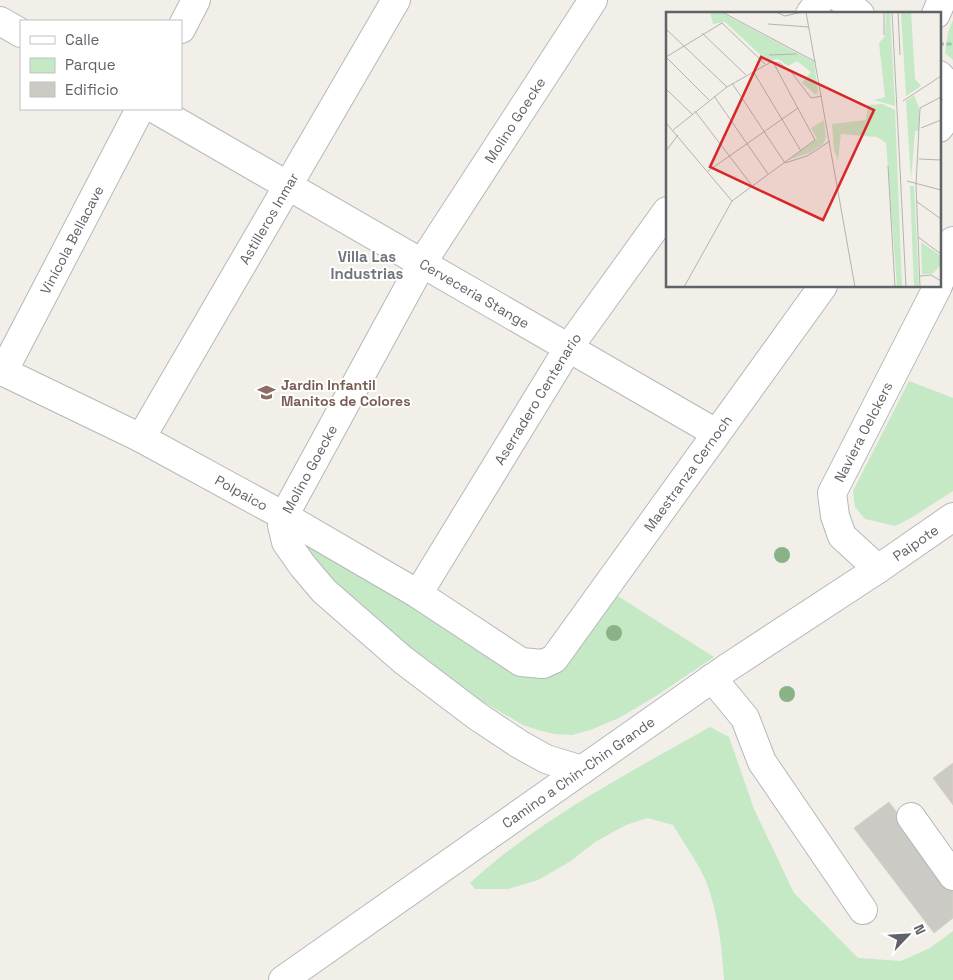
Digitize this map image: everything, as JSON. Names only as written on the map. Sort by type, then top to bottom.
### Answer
[{"type":"street","points":[[182,27],[196,0]]},
{"type":"street","name":"Astilleros Inmar","points":[[141,438],[396,0]]},
{"type":"street","name":"Molino Goecke","points":[[582,770],[546,759],[519,744],[477,716],[403,660],[324,591],[286,542],[282,525],[284,516],[422,263],[593,0]]},
{"type":"street","points":[[811,12],[820,0]]},
{"type":"street","points":[[842,0],[857,12]]},
{"type":"street","points":[[937,12],[942,0]]},
{"type":"street","points":[[0,21],[20,32]]},
{"type":"street","points":[[940,76],[953,90]]},
{"type":"street","points":[[940,127],[953,109]]},
{"type":"street","name":"Vinícola Bellacave","points":[[1,371],[139,110]]},
{"type":"street","name":"Cerveceria Stange","points":[[157,110],[716,433]]},
{"type":"street","name":"Aserradero Centenario","points":[[418,594],[569,347],[666,213]]},
{"type":"street","name":"Naviera Oelckers","points":[[940,281],[953,241]]},
{"type":"street","name":"Maestranza Cernoch","points":[[554,659],[822,288]]},
{"type":"street","name":"Naviera Oelckers","points":[[878,569],[842,536],[835,516],[832,493],[936,288]]},
{"type":"street","name":"Polpaico","points":[[1,371],[141,438],[284,516],[418,594],[521,662],[543,664],[554,659]]},
{"type":"street","name":"Paipote","points":[[878,569],[953,517]]},
{"type":"street","name":"Camino a Chin-Chin Grande","points":[[283,980],[712,678],[878,569]]},
{"type":"street","points":[[712,678],[745,718],[762,762],[863,910]]},
{"type":"street","points":[[911,817],[953,876]]},
{"type":"path","points":[[940,44],[953,44]]},
{"type":"green space","points":[[953,20],[953,60],[945,53],[948,33]]},
{"type":"green space","points":[[909,381],[953,398],[953,491],[895,526],[865,519],[855,507],[853,491]]},
{"type":"green space","points":[[299,541],[535,672],[613,593],[714,657],[619,718],[572,735],[554,734],[538,730],[523,725],[478,699],[429,666],[334,589]]},
{"type":"green space","points":[[710,727],[729,737],[754,809],[794,893],[858,958],[901,961],[930,948],[953,931],[953,980],[724,980],[721,943],[710,893],[703,874],[673,825],[647,818],[626,825],[595,842],[571,861],[538,880],[508,889],[475,889],[470,883],[497,860],[555,817]]},
{"type":"building","points":[[953,763],[953,805],[933,778]]},
{"type":"building","points":[[889,802],[953,888],[953,918],[934,933],[854,828]]},
{"type":"place","name":"Jardin Infantil Manitos de Colores","points":[[267,393]]},
{"type":"district","name":"Villa Las Industrias","points":[[367,266]]}]
